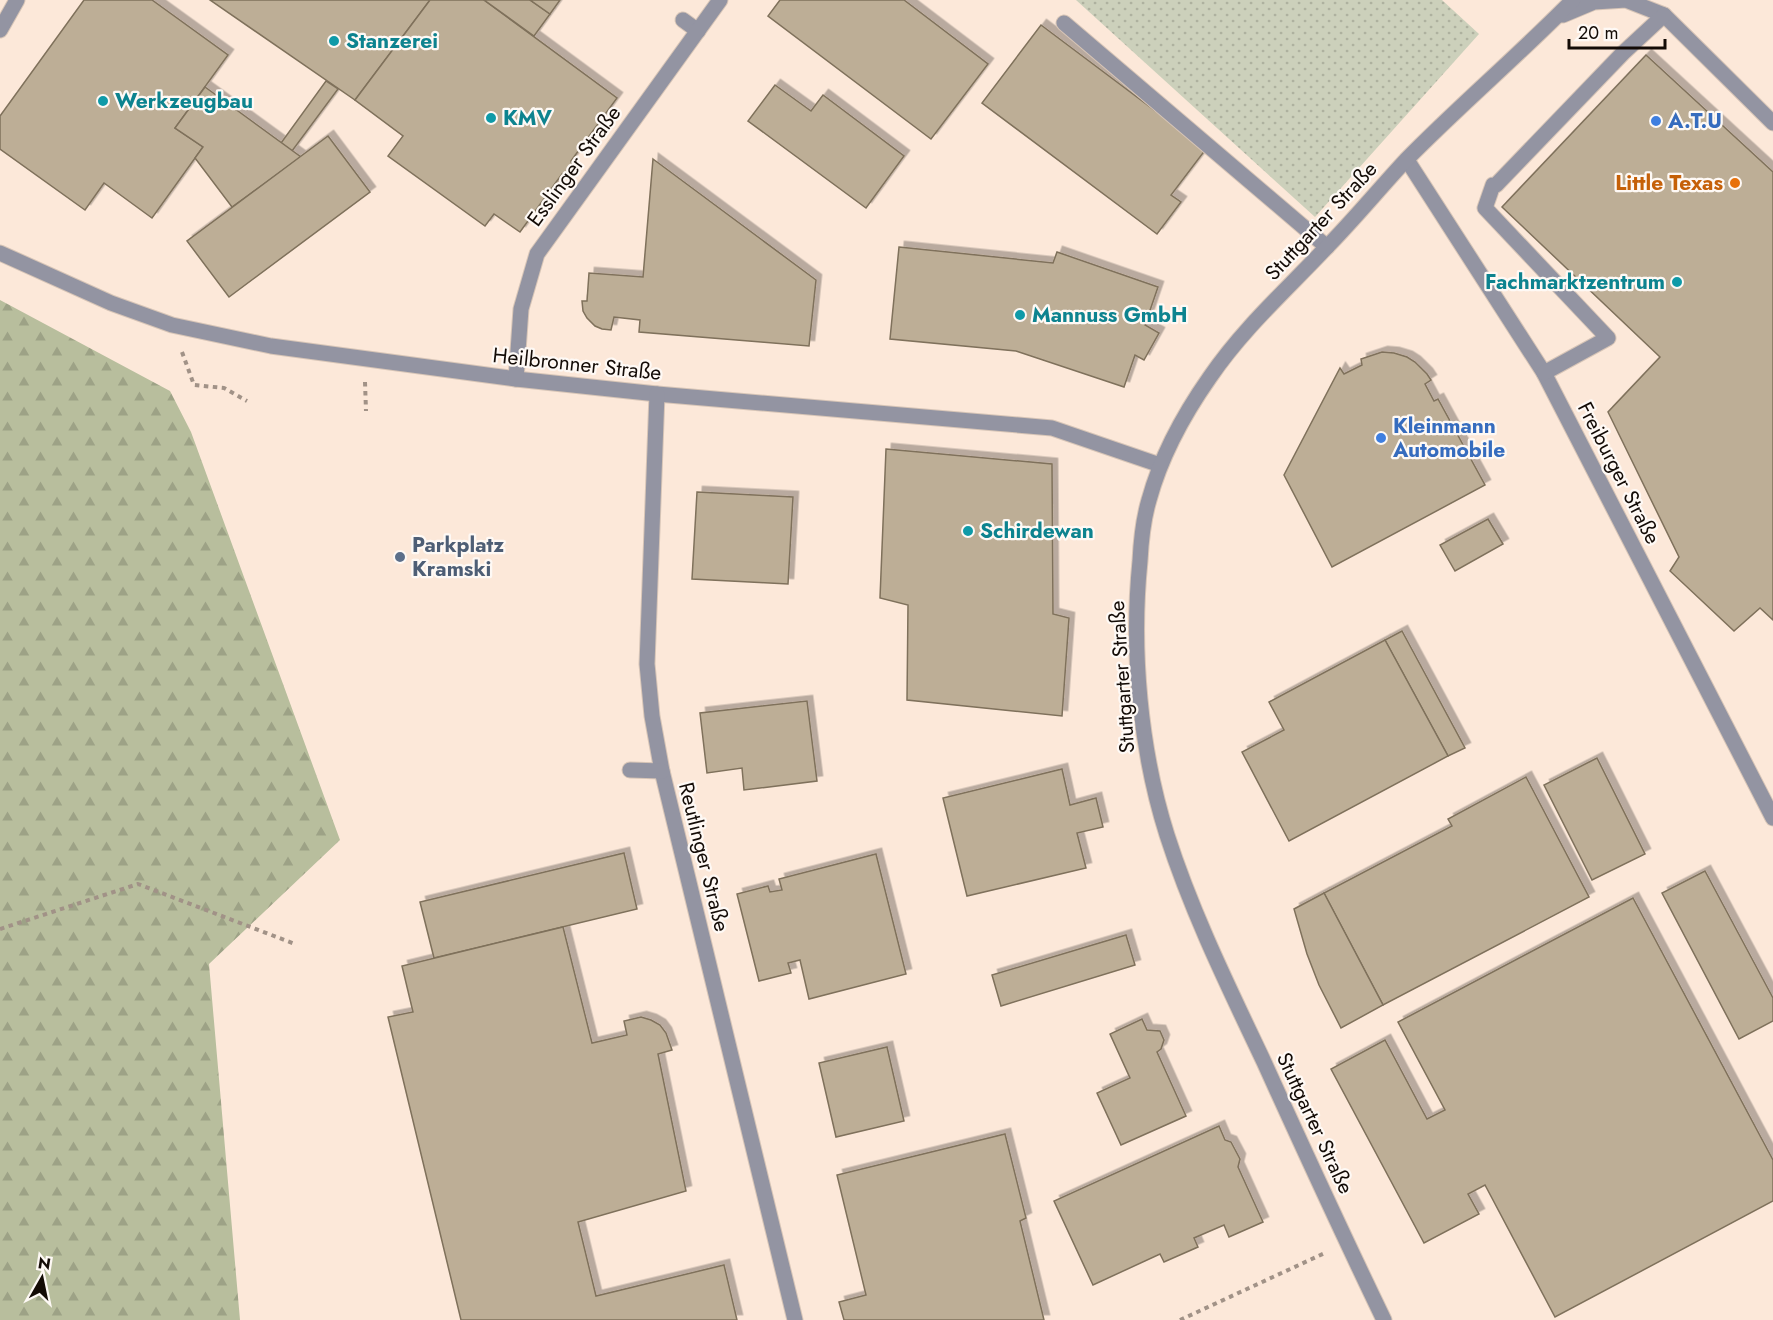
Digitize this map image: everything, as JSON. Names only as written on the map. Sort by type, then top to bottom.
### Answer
[{"type":"street","points":[[0,30],[17,0]]},
{"type":"street","name":"Esslinger Straße","points":[[516,379],[521,309],[537,254],[720,0]]},
{"type":"street","name":"Stuttgarter Straße","points":[[1384,1320],[1217,960],[1167,836],[1153,783],[1141,702],[1136,594],[1141,543],[1148,503],[1160,465],[1183,419],[1210,376],[1247,329],[1407,160],[1573,0]]},
{"type":"street","points":[[1555,18],[1594,2],[1626,0],[1664,15],[1773,123]]},
{"type":"street","points":[[1659,0],[1664,15]]},
{"type":"street","points":[[1544,373],[1608,338],[1485,208],[1492,185],[1496,185],[1623,53],[1664,15]]},
{"type":"street","points":[[683,20],[698,31]]},
{"type":"street","points":[[1064,23],[1327,247]]},
{"type":"street","name":"Freiburger Straße","points":[[1407,160],[1544,373],[1773,818]]},
{"type":"street","name":"Heilbronner Straße","points":[[0,253],[111,303],[172,326],[271,346],[516,379],[657,394],[1052,428],[1160,465]]},
{"type":"street","name":"Reutlinger Straße","points":[[657,394],[647,664],[652,716],[662,771],[795,1320]]},
{"type":"street","points":[[630,770],[662,771]]},
{"type":"path","points":[[172,326],[194,385],[224,388],[247,401]]},
{"type":"path","points":[[0,929],[138,884],[295,944]]},
{"type":"path","points":[[1180,1320],[1347,1243]]},
{"type":"green space","points":[[1076,0],[1442,0],[1479,34],[1315,217]]},
{"type":"green space","points":[[0,300],[170,391],[191,432],[340,840],[209,964],[240,1320],[0,1320]]},
{"type":"building","name":"Werkzeugbau","points":[[84,0],[152,0],[228,55],[175,128],[203,147],[152,218],[104,183],[85,210],[0,149],[0,116]]},
{"type":"building","name":"Stanzerei","points":[[210,0],[430,0],[355,100]]},
{"type":"building","name":"KMV","points":[[430,0],[484,0],[617,98],[571,161],[573,173],[562,174],[520,232],[494,214],[485,226],[388,156],[403,136],[355,100]]},
{"type":"building","points":[[484,0],[530,0],[550,14],[534,36]]},
{"type":"building","points":[[530,0],[560,0],[550,14]]},
{"type":"building","points":[[780,0],[904,0],[988,64],[931,139],[768,16]]},
{"type":"building","points":[[1041,25],[1206,149],[1171,195],[1181,202],[1157,234],[982,103]]},
{"type":"building","name":"Fachmarktzentrum","points":[[1646,55],[1773,172],[1773,620],[1760,608],[1734,631],[1670,571],[1679,557],[1608,412],[1660,357],[1502,207]]},
{"type":"building","points":[[326,81],[338,89],[292,151],[281,143]]},
{"type":"building","points":[[775,85],[811,111],[823,95],[904,156],[866,208],[748,121]]},
{"type":"building","points":[[205,87],[301,157],[232,207],[195,158],[203,147],[175,128]]},
{"type":"building","points":[[328,136],[370,192],[229,297],[187,241]]},
{"type":"building","points":[[653,159],[816,280],[809,346],[639,332],[640,320],[614,317],[611,330],[602,329],[587,318],[583,311],[582,301],[587,301],[589,273],[643,277]]},
{"type":"building","name":"Mannuss GmbH","points":[[899,247],[1053,263],[1057,252],[1158,287],[1145,325],[1159,333],[1144,360],[1135,355],[1124,387],[1016,351],[890,339]]},
{"type":"building","name":"Kleinmann Automobile","points":[[1382,352],[1407,357],[1427,374],[1431,380],[1425,384],[1434,401],[1438,399],[1485,485],[1332,567],[1284,475],[1340,368],[1344,374],[1362,365],[1361,359]]},
{"type":"building","name":"Schirdewan","points":[[886,449],[1052,464],[1053,614],[1069,618],[1062,716],[907,700],[908,605],[880,598]]},
{"type":"building","points":[[697,492],[793,497],[788,584],[692,579]]},
{"type":"building","points":[[1488,519],[1503,544],[1455,571],[1440,545]]},
{"type":"building","points":[[1402,631],[1465,748],[1448,756],[1385,640]]},
{"type":"building","points":[[1385,640],[1448,756],[1289,841],[1242,752],[1284,730],[1269,702]]},
{"type":"building","points":[[807,701],[817,781],[744,790],[742,768],[707,773],[700,713]]},
{"type":"building","points":[[1597,758],[1645,854],[1592,880],[1544,785]]},
{"type":"building","points":[[1062,769],[1070,805],[1096,798],[1103,827],[1077,833],[1086,868],[967,896],[943,798]]},
{"type":"building","points":[[1526,777],[1589,897],[1383,1005],[1324,893],[1452,826],[1448,819]]},
{"type":"building","points":[[624,853],[637,909],[434,958],[420,902]]},
{"type":"building","points":[[876,854],[906,974],[809,999],[800,960],[788,963],[791,973],[759,981],[737,894],[768,886],[770,892],[782,890],[779,879]]},
{"type":"building","points":[[1705,871],[1773,998],[1773,1021],[1739,1039],[1662,893]]},
{"type":"building","points":[[1324,893],[1383,1005],[1341,1028],[1319,985],[1294,909]]},
{"type":"building","points":[[1633,898],[1773,1160],[1773,1201],[1555,1317],[1485,1185],[1468,1194],[1479,1214],[1424,1243],[1331,1069],[1385,1040],[1427,1119],[1445,1110],[1398,1022]]},
{"type":"building","points":[[563,927],[592,1043],[627,1035],[624,1021],[641,1017],[660,1025],[666,1033],[672,1050],[658,1054],[686,1191],[578,1222],[596,1296],[724,1265],[737,1320],[461,1320],[388,1017],[413,1012],[402,966]]},
{"type":"building","points":[[1126,935],[1135,965],[1001,1006],[992,975]]},
{"type":"building","points":[[1142,1019],[1147,1030],[1160,1031],[1164,1040],[1161,1049],[1157,1052],[1186,1116],[1121,1145],[1097,1093],[1130,1078],[1110,1034]]},
{"type":"building","points":[[887,1047],[904,1121],[836,1137],[819,1063]]},
{"type":"building","points":[[1219,1126],[1225,1140],[1231,1142],[1240,1159],[1238,1167],[1263,1222],[1229,1237],[1224,1225],[1194,1238],[1198,1247],[1164,1262],[1160,1254],[1093,1285],[1054,1201]]},
{"type":"building","points":[[1005,1134],[1026,1218],[1020,1221],[1044,1320],[844,1320],[839,1302],[866,1295],[837,1175]]},
{"type":"place","name":"Stanzerei","points":[[334,41]]},
{"type":"place","name":"Werkzeugbau","points":[[103,101]]},
{"type":"place","name":"KMV","points":[[491,118]]},
{"type":"place","name":"A.T.U","points":[[1656,121]]},
{"type":"place","name":"Little Texas","points":[[1735,183]]},
{"type":"place","name":"Fachmarktzentrum","points":[[1677,282]]},
{"type":"place","name":"Mannuss GmbH","points":[[1020,315]]},
{"type":"place","name":"Kleinmann Automobile","points":[[1381,438]]},
{"type":"place","name":"Schirdewan","points":[[968,531]]},
{"type":"place","name":"Parkplatz Kramski","points":[[400,557]]}]
